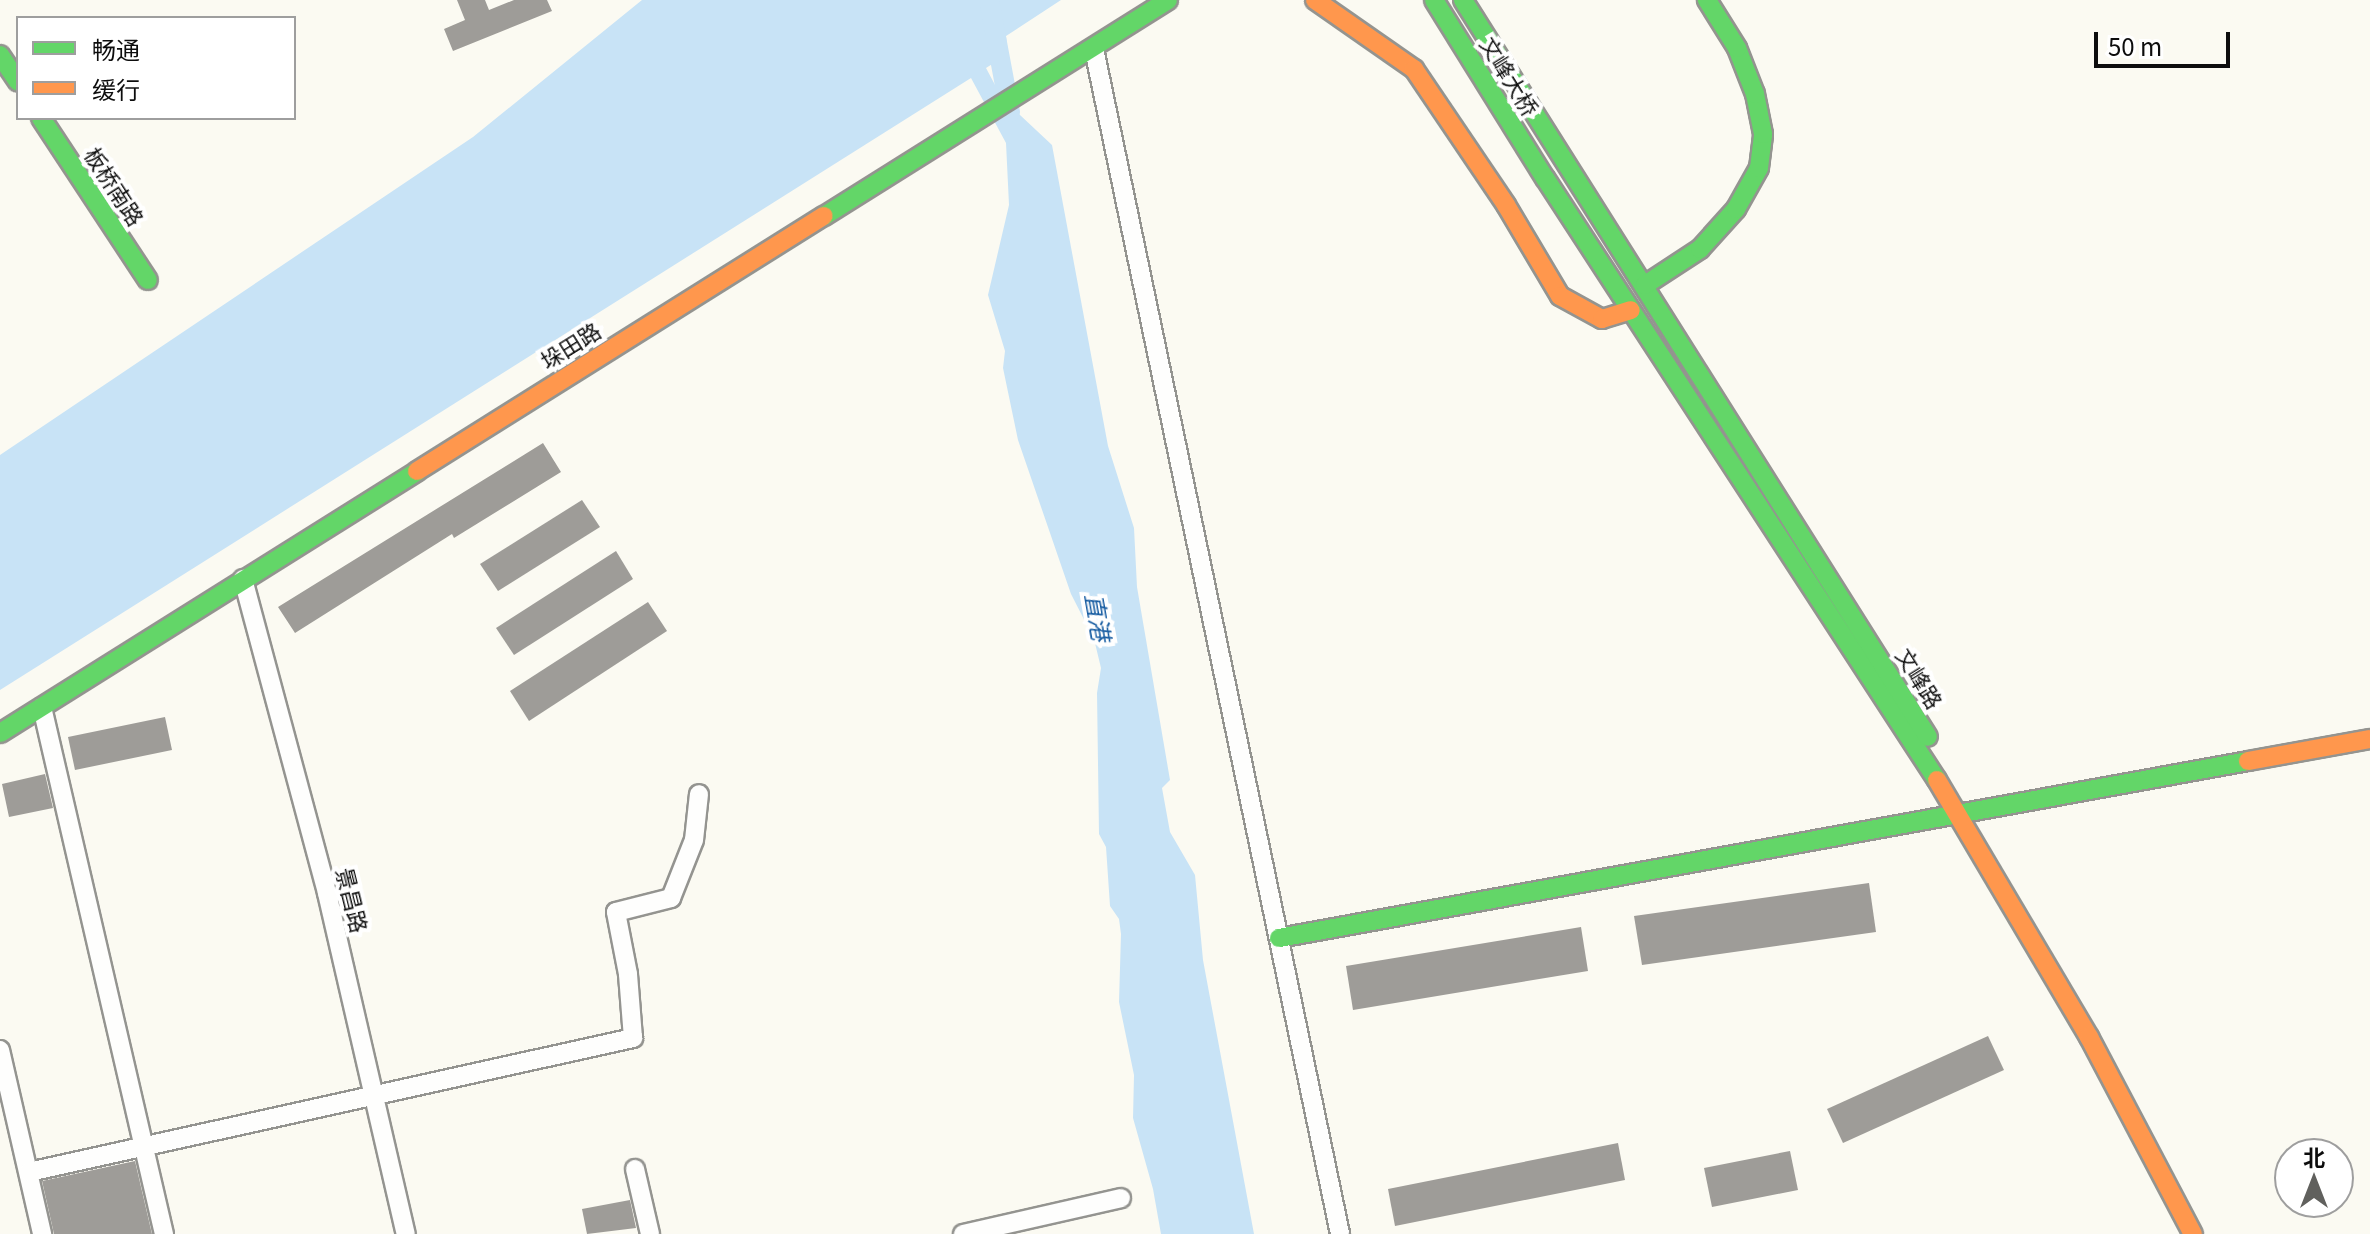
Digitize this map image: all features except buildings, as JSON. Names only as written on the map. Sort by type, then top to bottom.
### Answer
[{"type":"street","name":"垛田路","points":[[0,733],[1168,0]]},
{"type":"street","points":[[1315,0],[1414,69],[1506,205],[1560,296],[1602,319],[1631,310]]},
{"type":"street","name":"文峰大桥","points":[[1434,0],[1545,178]]},
{"type":"street","name":"文峰大桥","points":[[1463,0],[1566,163]]},
{"type":"street","points":[[1645,285],[1700,249],[1736,209],[1759,168],[1763,134],[1755,94],[1737,48],[1707,0]]},
{"type":"street","points":[[1094,49],[1340,1234]]},
{"type":"street","points":[[0,55],[16,79]]},
{"type":"street","name":"板桥南路","points":[[42,120],[148,280]]},
{"type":"street","name":"文峰路","points":[[1566,163],[1645,285],[2101,1030],[2208,1234]]},
{"type":"street","name":"文峰路","points":[[1545,178],[1966,810],[2193,1234]]},
{"type":"street","name":"景昌路","points":[[243,579],[327,893],[406,1234]]},
{"type":"street","points":[[42,707],[164,1234]]},
{"type":"street","points":[[1279,938],[1966,810],[2370,739]]},
{"type":"street","points":[[29,1172],[633,1038],[628,974],[616,912],[671,898],[694,840],[699,794]]},
{"type":"street","points":[[0,1050],[42,1234]]},
{"type":"street","points":[[635,1169],[650,1234]]},
{"type":"street","points":[[963,1234],[1121,1198]]},
{"type":"water","points":[[642,0],[1061,0],[1006,36],[1008,54],[986,68],[1002,98],[1052,145],[1108,446],[1134,528],[1137,587],[1170,780],[1162,788],[1170,832],[1195,875],[1203,960],[1254,1234],[1161,1234],[1153,1189],[1133,1118],[1134,1075],[1119,1002],[1121,934],[1119,919],[1110,906],[1106,847],[1099,834],[1097,693],[1101,668],[1094,639],[1071,594],[1018,440],[1003,368],[1005,351],[988,295],[1009,205],[1006,143],[971,78],[0,690],[0,455],[473,137]]},
{"type":"waterway","name":"直港","points":[[989,0],[1010,112]]},
{"type":"traffic: fast","points":[[824,216],[1168,0]]},
{"type":"traffic: fast","points":[[1434,0],[1545,178],[1937,780]]},
{"type":"traffic: fast","points":[[1463,0],[1928,737]]},
{"type":"traffic: fast","points":[[1645,285],[1700,249],[1736,209],[1759,168],[1763,134],[1755,94],[1737,48],[1707,0]]},
{"type":"traffic: fast","points":[[0,55],[16,79]]},
{"type":"traffic: fast","points":[[42,120],[148,280]]},
{"type":"traffic: fast","points":[[0,733],[417,471]]},
{"type":"traffic: fast","points":[[1279,938],[2248,761]]},
{"type":"traffic: slow","points":[[1315,0],[1414,69],[1506,205],[1560,296],[1602,319],[1631,310]]},
{"type":"traffic: slow","points":[[417,471],[824,216]]},
{"type":"traffic: slow","points":[[2248,761],[2370,739]]},
{"type":"traffic: slow","points":[[1937,780],[2089,1037],[2193,1234]]}]
